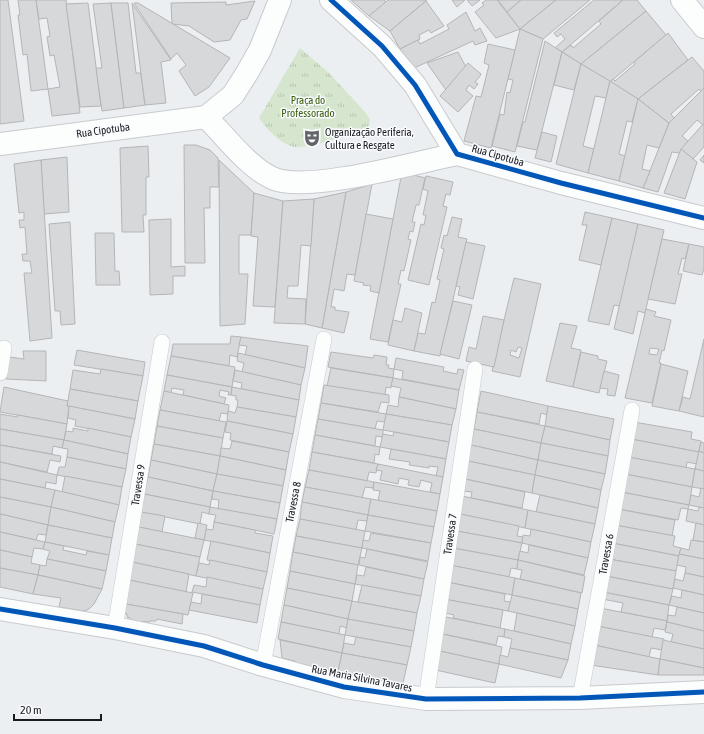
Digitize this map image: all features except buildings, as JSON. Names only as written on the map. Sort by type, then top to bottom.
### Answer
[{"type":"street","points":[[206,117],[233,95],[247,73],[260,50],[280,0]]},
{"type":"street","name":"Rua Cipotuba","points":[[331,0],[382,46],[415,85],[457,154]]},
{"type":"street","points":[[682,0],[704,27]]},
{"type":"street","name":"Rua Cipotuba","points":[[0,144],[206,117],[245,157],[265,174],[274,179],[287,182],[302,183],[341,179],[457,154],[561,183],[704,218]]},
{"type":"street","name":"Rua Maria Silvina Tavares","points":[[0,609],[115,628],[204,646],[263,665],[344,687],[426,700],[580,698],[704,692]]},
{"type":"lane","name":"Travessa 8","points":[[263,665],[324,339]]},
{"type":"lane","name":"Travessa 9","points":[[115,628],[162,342]]},
{"type":"lane","points":[[0,373],[4,348]]},
{"type":"lane","name":"Travessa 7","points":[[426,700],[475,369]]},
{"type":"lane","name":"Travessa 6","points":[[580,698],[632,410]]},
{"type":"green space","name":"Praça do Professorado","points":[[300,48],[329,73],[366,113],[370,120],[369,126],[325,142],[298,147],[281,141],[266,127],[259,118]]},
{"type":"cycle path","points":[[331,0],[382,46],[415,85],[457,154],[561,183],[704,218]]},
{"type":"cycle path","points":[[0,609],[115,628],[204,646],[263,665],[344,687],[426,699],[580,698],[704,692]]},
{"type":"place","name":"Organização Periferia, Cultura e Resgate","points":[[312,138]]}]
